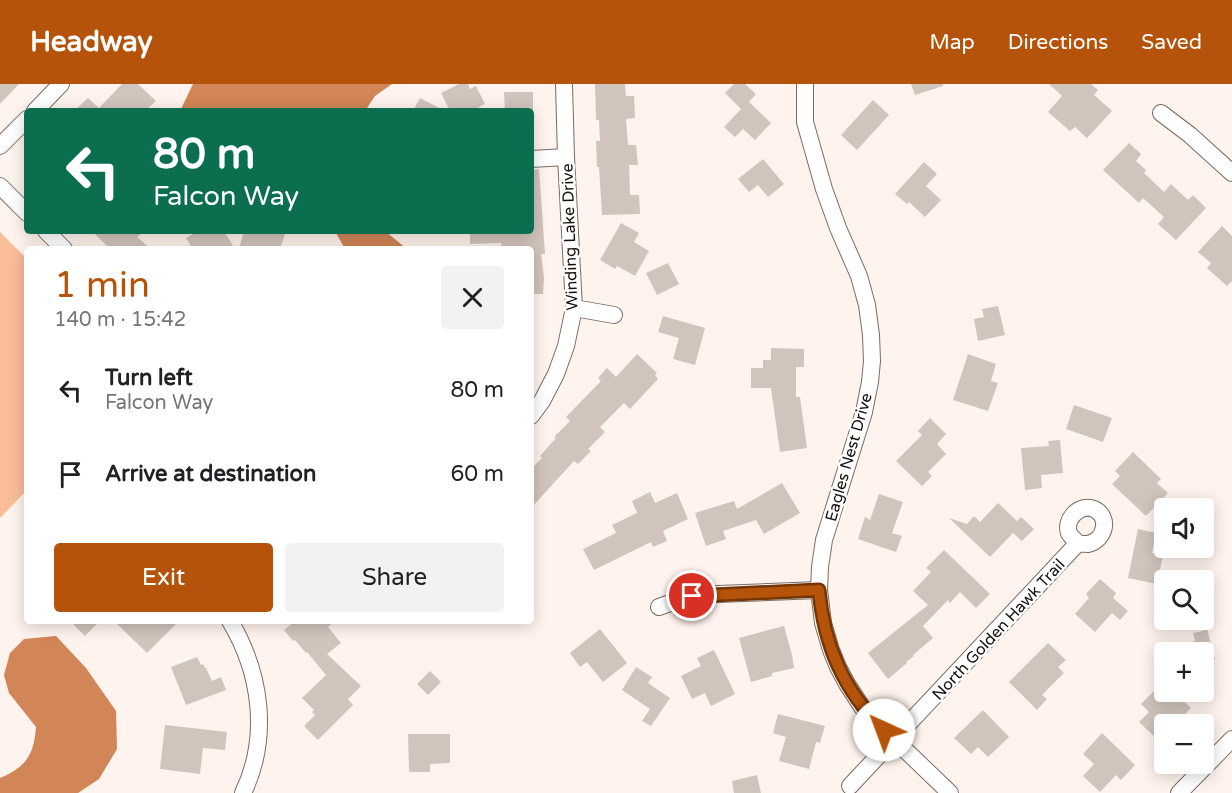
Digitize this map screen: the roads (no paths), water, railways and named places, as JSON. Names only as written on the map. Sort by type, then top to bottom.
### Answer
[{"type":"street","points":[[38,108],[61,84]]},
{"type":"street","name":"Winding Lake Drive","points":[[534,412],[556,374],[566,346],[574,308],[564,84]]},
{"type":"street","name":"Eagles Nest Drive","points":[[805,84],[806,122],[824,189],[859,276],[867,305],[872,360],[864,412],[824,540],[819,590],[823,623],[838,667],[862,707],[950,793]]},
{"type":"street","points":[[1161,113],[1190,135],[1232,173]]},
{"type":"street","points":[[0,146],[24,122]]},
{"type":"street","points":[[534,159],[566,157]]},
{"type":"street","points":[[0,186],[24,210]]},
{"type":"street","points":[[49,234],[61,246]]},
{"type":"street","points":[[574,308],[614,315]]},
{"type":"street","name":"North Golden Hawk Trail","points":[[850,786],[1078,543]]},
{"type":"street","points":[[659,607],[692,596],[819,590]]},
{"type":"street","points":[[232,624],[249,659],[258,705],[258,741],[243,793]]},
{"type":"street","points":[[1179,793],[1232,739]]}]
